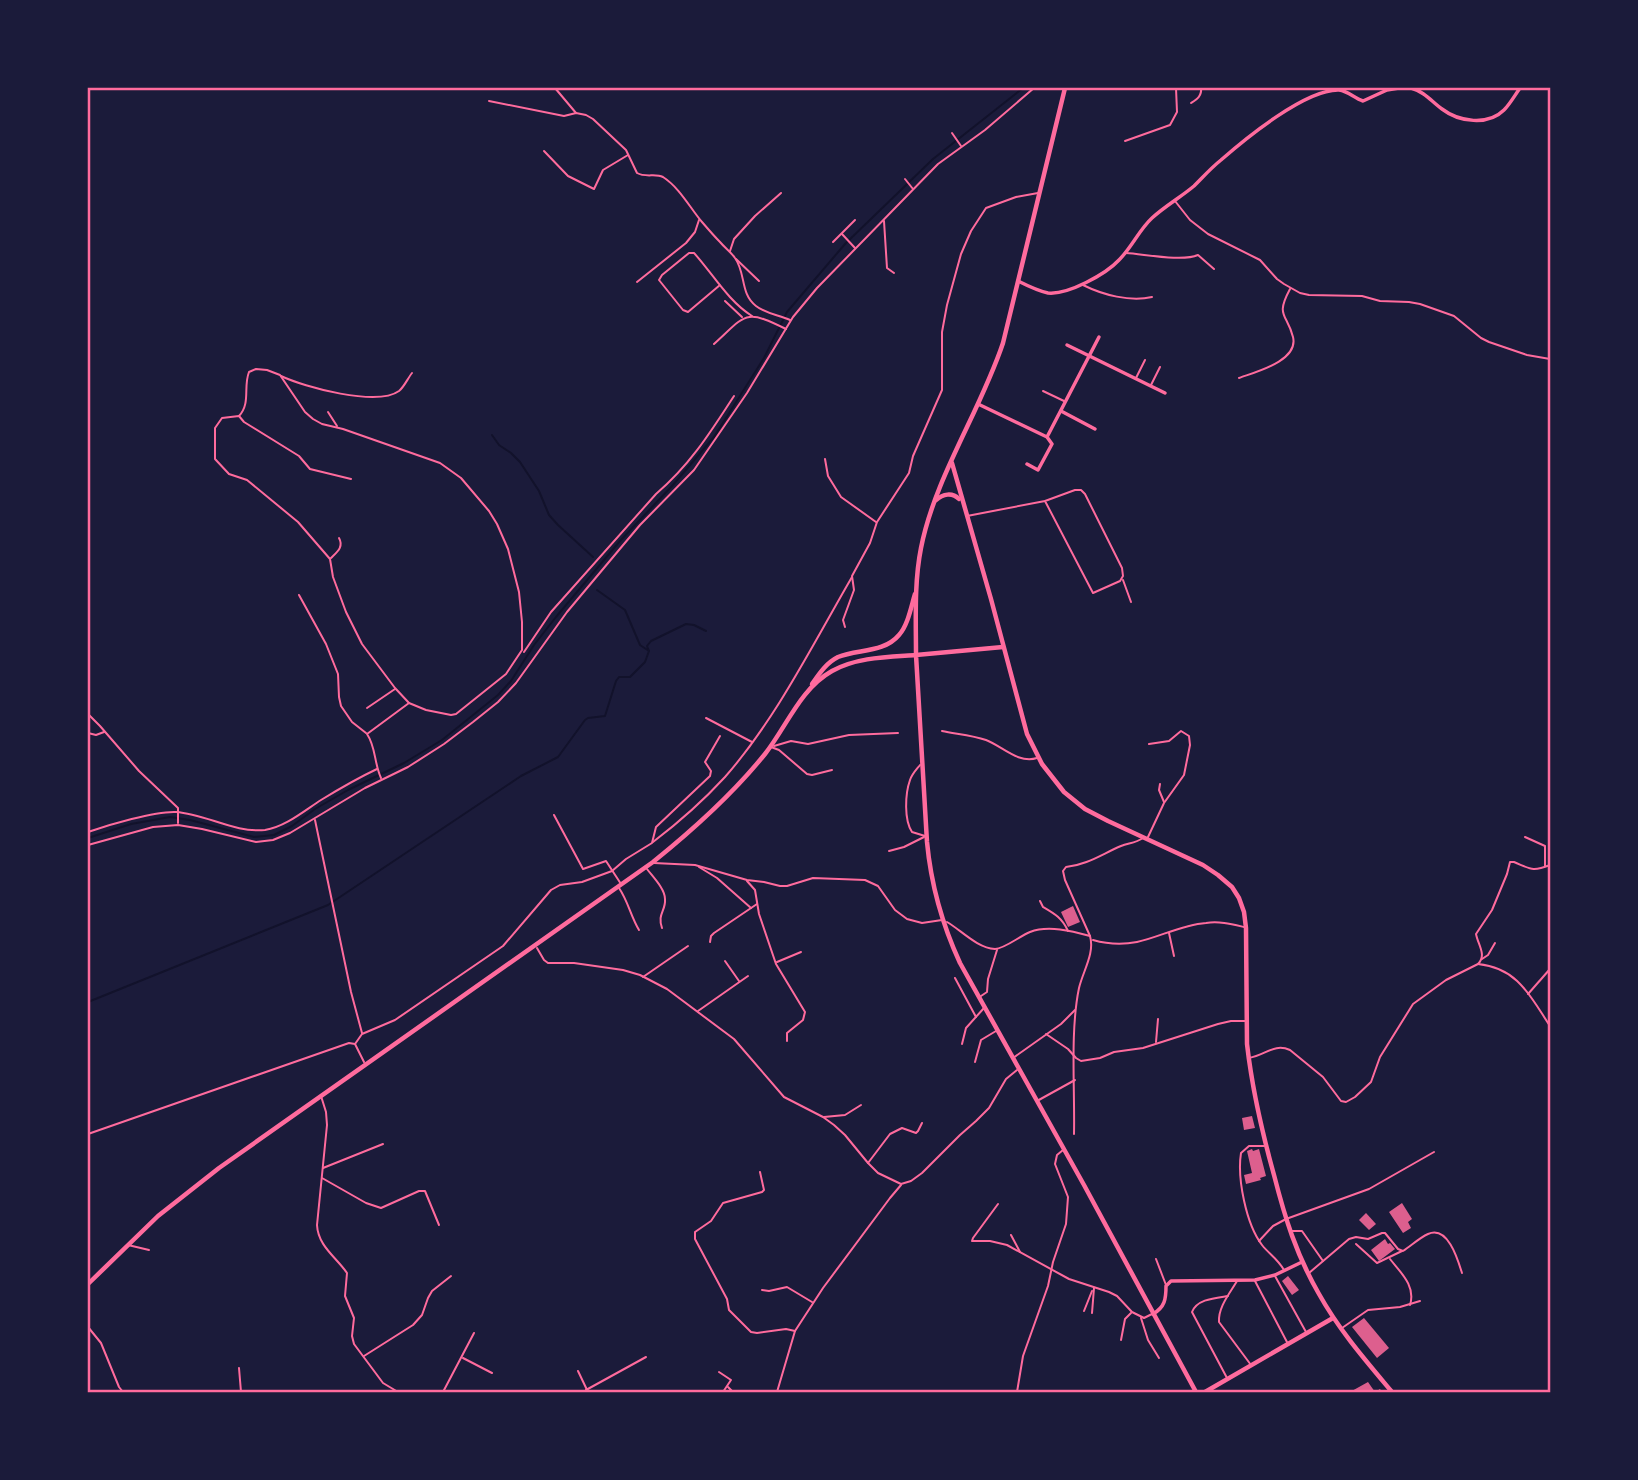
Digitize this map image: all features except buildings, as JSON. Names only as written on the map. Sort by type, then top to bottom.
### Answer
[{"type":"street","points":[[1065,88],[1000,352],[934,501],[921,547],[916,655],[926,836],[932,884],[954,950],[1196,1392]]},
{"type":"street","points":[[1018,281],[1051,293],[1082,284],[1113,265],[1157,213],[1194,186],[1220,160],[1275,118],[1311,97],[1334,89],[1363,101],[1387,90],[1399,88]]},
{"type":"street","points":[[1411,88],[1428,95],[1453,116],[1475,121],[1498,115],[1520,88]]},
{"type":"street","points":[[1047,437],[1099,337]]},
{"type":"street","points":[[1067,345],[1165,393]]},
{"type":"street","points":[[978,404],[1047,437],[1052,444],[1038,470],[1027,464]]},
{"type":"street","points":[[1061,411],[1095,429]]},
{"type":"street","points":[[951,463],[1027,734],[1038,758],[1052,779],[1085,809],[1203,865],[1226,881],[1239,898],[1246,928],[1248,1058],[1255,1101],[1286,1219],[1302,1262],[1333,1318],[1392,1392]]},
{"type":"street","points":[[934,501],[950,494],[962,503]]},
{"type":"street","points":[[88,1284],[158,1216],[208,1176],[653,863],[732,792],[770,747],[805,693],[828,664],[837,658],[883,646],[899,635],[917,590]]},
{"type":"street","points":[[805,693],[822,677],[846,664],[1004,647]]},
{"type":"street","points":[[1153,1314],[1163,1307],[1166,1286],[1171,1281],[1255,1280],[1275,1275],[1302,1262]]},
{"type":"street","points":[[1205,1392],[1333,1318]]},
{"type":"lane","points":[[555,88],[576,113]]},
{"type":"lane","points":[[88,845],[153,827],[178,825],[256,842],[273,839],[290,833],[382,779],[408,767],[444,744],[498,702],[516,683],[568,612],[640,525],[694,470],[747,393],[791,321],[817,288],[854,247],[938,164],[985,130],[1034,88]]},
{"type":"lane","points":[[1125,141],[1170,125],[1177,112],[1176,88]]},
{"type":"lane","points":[[1191,103],[1200,94],[1200,88]]},
{"type":"lane","points":[[489,101],[564,117],[576,113],[593,119],[626,150],[637,173],[641,176],[662,177],[759,281]]},
{"type":"lane","points":[[951,132],[961,146]]},
{"type":"lane","points":[[544,150],[568,176],[594,189],[603,170],[628,155]]},
{"type":"lane","points":[[905,179],[914,190]]},
{"type":"lane","points":[[730,251],[734,239],[781,193]]},
{"type":"lane","points":[[355,1044],[362,1034],[395,1020],[508,943],[551,890],[612,871],[626,859],[652,844],[677,824],[724,778],[777,705],[852,576],[870,543],[877,522],[909,473],[913,456],[942,390],[942,332],[961,254],[971,231],[986,208],[1016,197],[1040,193]]},
{"type":"lane","points":[[1174,201],[1199,228],[1261,260],[1277,279],[1291,289],[1309,295],[1362,296],[1380,301],[1420,304],[1454,316],[1489,342],[1527,355],[1550,359]]},
{"type":"lane","points":[[637,282],[686,243],[695,232],[699,219]]},
{"type":"lane","points":[[833,242],[843,235],[855,220]]},
{"type":"lane","points":[[884,220],[887,268],[894,273]]},
{"type":"lane","points":[[843,235],[854,247]]},
{"type":"lane","points":[[720,285],[688,312],[683,310],[659,280],[692,253],[743,310],[752,316]]},
{"type":"lane","points":[[1125,253],[1190,259],[1198,255],[1214,269]]},
{"type":"lane","points":[[736,258],[745,292],[755,306],[791,321]]},
{"type":"lane","points":[[1082,284],[1132,299],[1152,297]]},
{"type":"lane","points":[[1238,378],[1276,363],[1292,346],[1294,340],[1282,311],[1291,289]]},
{"type":"lane","points":[[725,300],[742,318]]},
{"type":"lane","points":[[714,344],[742,318],[765,318],[787,329]]},
{"type":"lane","points":[[1135,378],[1145,360]]},
{"type":"lane","points":[[1150,386],[1160,367]]},
{"type":"lane","points":[[412,373],[399,390],[380,398],[352,396],[293,382],[267,370],[256,369],[249,372],[244,410],[239,416],[222,418],[215,428],[215,459],[229,474],[247,480],[298,522],[330,559],[333,577],[346,612],[362,644],[396,688],[410,703],[426,710],[451,715],[456,714],[506,674],[551,612],[699,450],[734,396]]},
{"type":"lane","points":[[280,375],[313,419],[440,463],[461,478],[489,512],[508,549],[519,592],[524,651]]},
{"type":"lane","points":[[1043,391],[1065,402]]},
{"type":"lane","points":[[328,412],[339,428]]},
{"type":"lane","points":[[239,416],[244,422],[299,456],[310,469],[351,479]]},
{"type":"lane","points":[[825,459],[828,476],[841,497],[877,522]]},
{"type":"lane","points":[[966,516],[1045,501],[1075,490],[1083,492],[1122,568],[1122,578],[1131,602]]},
{"type":"lane","points":[[1045,501],[1093,593],[1122,578]]},
{"type":"lane","points":[[330,559],[340,548],[339,538]]},
{"type":"lane","points":[[845,628],[843,620],[855,590],[852,576]]},
{"type":"lane","points":[[299,595],[327,644],[338,674],[341,706],[352,722],[367,734],[373,743],[377,770],[382,779]]},
{"type":"lane","points":[[88,649],[88,655]]},
{"type":"lane","points":[[368,708],[396,688]]},
{"type":"lane","points":[[367,734],[410,703]]},
{"type":"lane","points":[[88,714],[139,771],[178,808],[178,825]]},
{"type":"lane","points":[[706,718],[752,742]]},
{"type":"lane","points":[[942,731],[986,740],[1005,751],[1030,760],[1038,758]]},
{"type":"lane","points":[[1074,1134],[1077,1008],[1079,989],[1091,952],[1092,940],[1063,875],[1064,869],[1097,859],[1118,847],[1146,838],[1164,803],[1184,775],[1190,740],[1186,733],[1181,731],[1169,741],[1149,744]]},
{"type":"lane","points":[[88,733],[96,735],[105,732]]},
{"type":"lane","points":[[770,747],[791,741],[808,744],[849,735],[898,733]]},
{"type":"lane","points":[[652,844],[656,827],[710,776],[711,771],[705,762],[720,736]]},
{"type":"lane","points":[[770,747],[779,750],[807,774],[832,770]]},
{"type":"lane","points":[[922,763],[909,783],[907,817],[912,832],[926,836]]},
{"type":"lane","points":[[88,832],[149,816],[178,813],[199,816],[242,829],[266,830],[283,824],[355,779],[377,770]]},
{"type":"lane","points":[[1160,784],[1159,790],[1164,803]]},
{"type":"lane","points":[[554,815],[583,869],[606,862],[628,902],[639,930]]},
{"type":"lane","points":[[315,819],[362,1034]]},
{"type":"lane","points":[[889,851],[904,848],[926,836]]},
{"type":"lane","points":[[1525,837],[1545,846],[1545,867]]},
{"type":"lane","points":[[1482,960],[1483,954],[1476,934],[1492,910],[1510,862],[1535,870],[1550,865]]},
{"type":"lane","points":[[653,863],[695,865],[780,886],[813,878],[865,880],[878,886],[895,909],[907,919],[929,923],[942,920],[979,943],[997,949],[1036,930],[1068,931],[1090,936]]},
{"type":"lane","points":[[695,865],[707,870],[751,908]]},
{"type":"lane","points":[[646,868],[664,895],[665,903],[659,920],[662,928]]},
{"type":"lane","points":[[747,880],[755,890],[759,914],[776,963],[805,1015],[801,1023],[787,1033],[787,1041]]},
{"type":"lane","points":[[1040,901],[1043,907],[1055,913],[1068,931]]},
{"type":"lane","points":[[710,942],[714,933],[758,904]]},
{"type":"lane","points":[[1092,940],[1112,944],[1129,943],[1194,924],[1214,922],[1246,928]]},
{"type":"lane","points":[[1168,931],[1174,956]]},
{"type":"lane","points":[[1248,1058],[1264,1055],[1277,1047],[1286,1049],[1323,1077],[1341,1101],[1349,1101],[1371,1083],[1380,1057],[1413,1004],[1446,980],[1478,964],[1488,955],[1495,943]]},
{"type":"lane","points":[[536,945],[548,963],[611,967],[643,977],[667,989],[734,1039],[784,1097],[823,1117],[845,1135],[858,1153],[878,1172],[901,1184]]},
{"type":"lane","points":[[643,977],[688,946]]},
{"type":"lane","points":[[979,997],[987,992],[997,949]]},
{"type":"lane","points":[[776,963],[801,952]]},
{"type":"lane","points":[[725,961],[740,981]]},
{"type":"lane","points":[[1478,964],[1506,971],[1528,994],[1550,1026]]},
{"type":"lane","points":[[1528,994],[1550,969]]},
{"type":"lane","points":[[697,1012],[748,976]]},
{"type":"lane","points":[[955,978],[976,1017]]},
{"type":"lane","points":[[962,1044],[966,1028],[984,1008]]},
{"type":"lane","points":[[1012,1059],[1061,1024],[1077,1008]]},
{"type":"lane","points":[[1156,1044],[1158,1019]]},
{"type":"lane","points":[[1545,1019],[1550,1020]]},
{"type":"lane","points":[[1046,1034],[1075,1057],[1093,1060],[1114,1052],[1143,1048],[1218,1024],[1247,1021]]},
{"type":"lane","points":[[975,1062],[981,1040],[997,1030]]},
{"type":"lane","points":[[88,1134],[304,1058],[349,1043],[355,1044]]},
{"type":"lane","points":[[355,1044],[365,1064]]},
{"type":"lane","points":[[777,1392],[795,1331],[890,1198],[901,1184],[922,1173],[989,1108],[1006,1079],[1018,1069]]},
{"type":"lane","points":[[1036,1102],[1075,1080]]},
{"type":"lane","points":[[321,1095],[327,1119],[318,1236],[347,1273],[345,1296],[354,1318],[352,1340],[383,1383],[398,1392]]},
{"type":"lane","points":[[823,1117],[845,1115],[861,1105]]},
{"type":"lane","points":[[868,1163],[890,1134],[902,1128],[916,1133],[922,1123]]},
{"type":"lane","points":[[322,1169],[383,1144]]},
{"type":"lane","points":[[1266,1146],[1249,1146],[1242,1150],[1241,1183],[1250,1221],[1259,1241],[1277,1258],[1284,1270]]},
{"type":"lane","points":[[1017,1392],[1023,1356],[1066,1224],[1069,1203],[1055,1164],[1064,1149]]},
{"type":"lane","points":[[1259,1241],[1273,1226],[1286,1219],[1369,1189],[1434,1152]]},
{"type":"lane","points":[[760,1171],[764,1189],[762,1192],[723,1203],[711,1221],[697,1230],[694,1236],[727,1299],[729,1310],[751,1332],[786,1329],[795,1331]]},
{"type":"lane","points":[[321,1177],[366,1203],[381,1208],[419,1191],[425,1191],[439,1225]]},
{"type":"lane","points":[[998,1204],[972,1241],[1002,1243],[1069,1279],[1117,1296],[1132,1312],[1141,1317],[1153,1314]]},
{"type":"lane","points":[[1290,1231],[1302,1231],[1323,1262]]},
{"type":"lane","points":[[1308,1274],[1349,1239],[1356,1237],[1370,1239],[1385,1233],[1396,1248],[1403,1251]]},
{"type":"lane","points":[[1356,1244],[1374,1262],[1379,1263],[1428,1234],[1441,1235],[1453,1248],[1462,1273]]},
{"type":"lane","points":[[1011,1235],[1020,1253]]},
{"type":"lane","points":[[127,1245],[149,1250]]},
{"type":"lane","points":[[1389,1258],[1409,1284],[1412,1295],[1410,1305]]},
{"type":"lane","points":[[1156,1259],[1166,1286]]},
{"type":"lane","points":[[1275,1275],[1306,1334]]},
{"type":"lane","points":[[363,1357],[412,1325],[422,1315],[432,1291],[452,1276]]},
{"type":"lane","points":[[1237,1280],[1218,1316],[1219,1322],[1252,1366]]},
{"type":"lane","points":[[1255,1280],[1288,1344]]},
{"type":"lane","points":[[762,1290],[787,1287],[813,1303]]},
{"type":"lane","points":[[1084,1311],[1094,1287]]},
{"type":"lane","points":[[1092,1314],[1094,1287]]},
{"type":"lane","points":[[1228,1296],[1203,1301],[1194,1307],[1192,1312],[1228,1379]]},
{"type":"lane","points":[[1341,1328],[1368,1310],[1410,1305],[1420,1301]]},
{"type":"lane","points":[[1121,1339],[1125,1319],[1132,1312]]},
{"type":"lane","points":[[1141,1317],[1148,1340],[1159,1358]]},
{"type":"lane","points":[[88,1327],[101,1343],[123,1392]]},
{"type":"lane","points":[[443,1392],[474,1333]]},
{"type":"lane","points":[[578,1371],[587,1391],[646,1357]]},
{"type":"lane","points":[[462,1358],[492,1373]]},
{"type":"lane","points":[[239,1368],[241,1392]]},
{"type":"lane","points":[[719,1372],[731,1380],[723,1392]]},
{"type":"lane","points":[[727,1387],[733,1392]]},
{"type":"waterway","points":[[88,838],[131,824],[170,817],[254,837],[274,835],[348,790],[404,763],[442,740],[498,695],[511,681],[556,617],[714,437],[764,358],[787,312],[845,244],[933,159],[1023,88]]},
{"type":"waterway","points":[[492,435],[499,445],[520,462],[539,491],[549,515],[593,557]]},
{"type":"waterway","points":[[597,590],[625,610],[640,645],[649,651]]},
{"type":"waterway","points":[[88,1002],[328,905],[521,776],[558,757],[585,720],[605,716],[616,681],[619,677],[630,677],[645,662],[649,651],[647,646],[651,641],[686,624],[706,631]]}]
